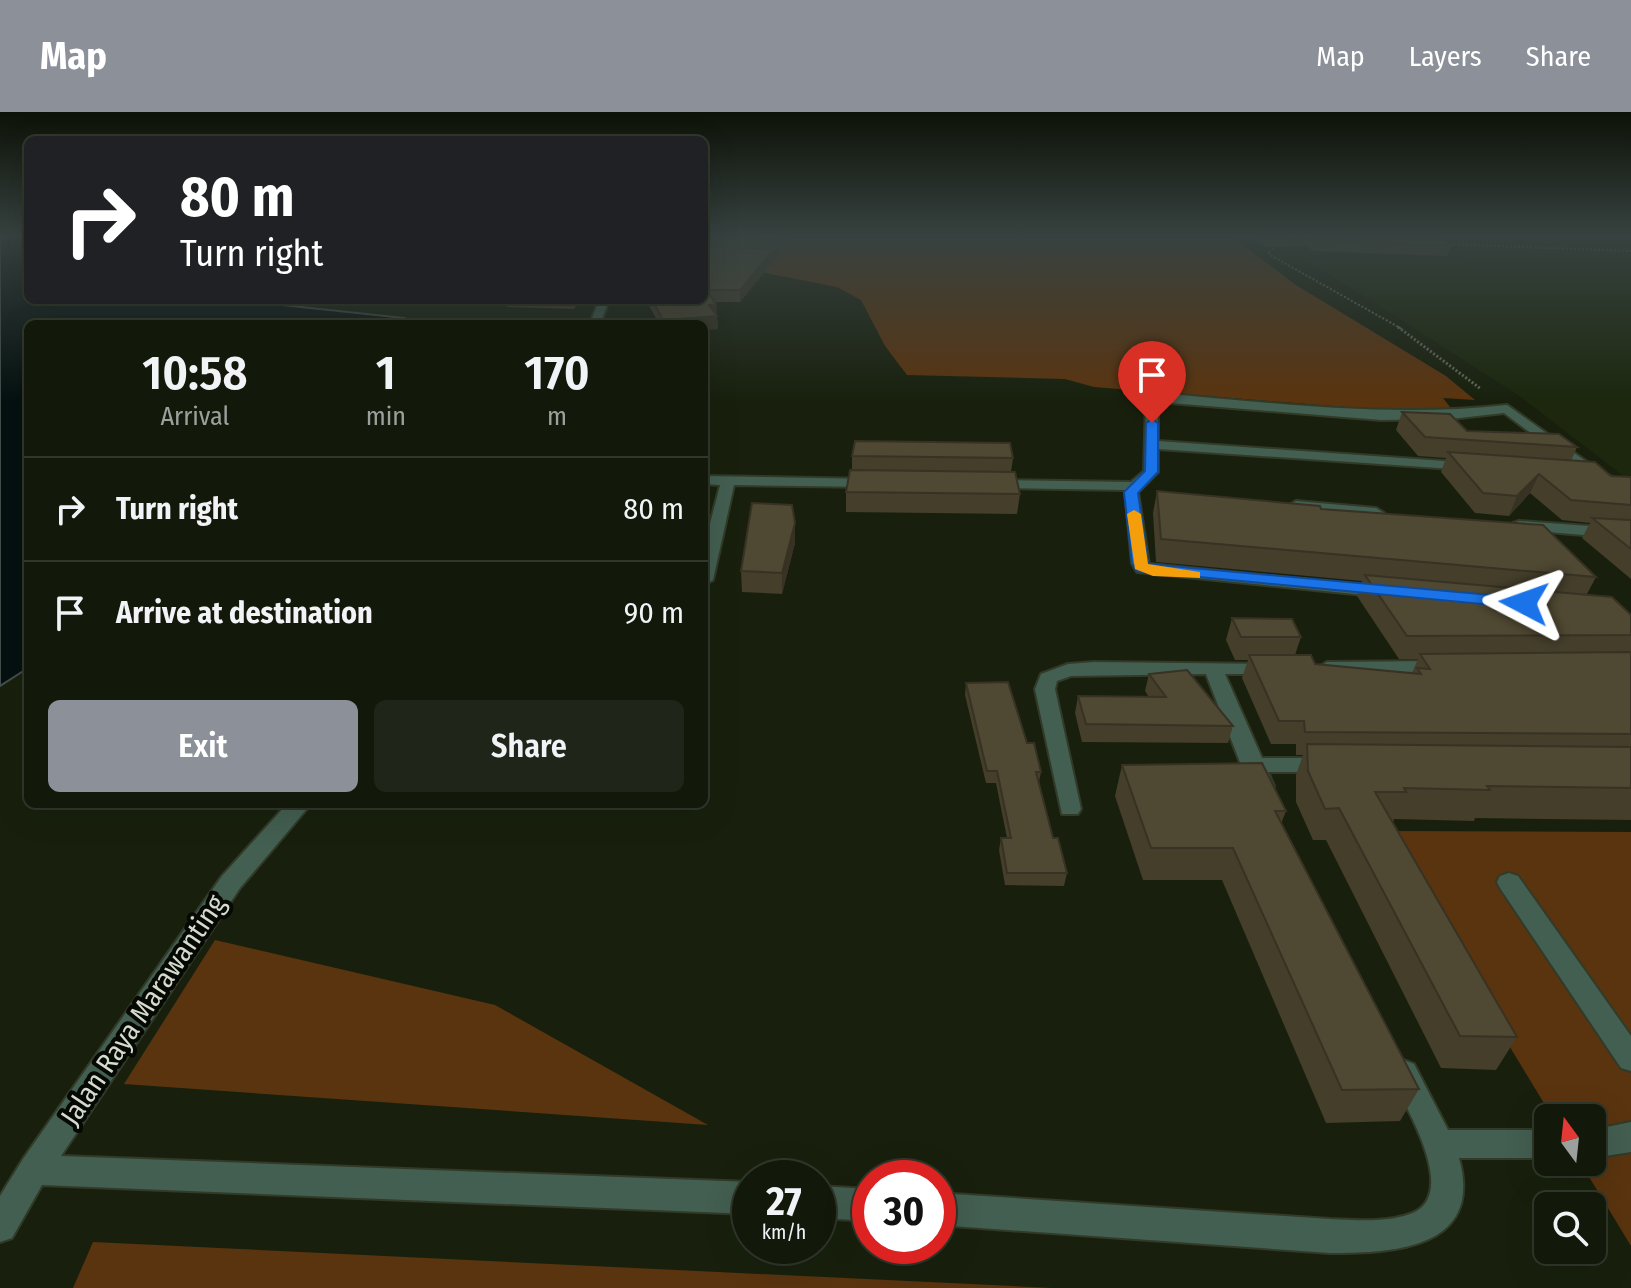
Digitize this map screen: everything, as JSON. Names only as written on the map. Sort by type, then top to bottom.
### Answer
[{"type":"street","points":[[1405,594],[1143,568],[1140,563],[1138,490],[1151,472],[1152,400],[1158,397],[1381,416],[1450,415],[1507,409],[1596,475],[1631,490]]},
{"type":"street","points":[[1153,445],[1485,467]]},
{"type":"street","points":[[1564,473],[1596,475]]},
{"type":"street","points":[[708,480],[887,483]]},
{"type":"street","points":[[708,564],[728,481]]},
{"type":"street","points":[[977,484],[1138,490]]},
{"type":"street","points":[[1274,504],[1385,514]]},
{"type":"street","points":[[1496,524],[1631,534]]},
{"type":"street","points":[[1070,809],[1045,689],[1048,678],[1068,670],[1461,667]]},
{"type":"street","points":[[1213,668],[1252,765],[1273,807]]},
{"type":"street","points":[[1252,765],[1347,766]]},
{"type":"street","name":"Jalan Raya Marawanting","points":[[0,1226],[34,1170],[231,882],[296,808]]},
{"type":"street","points":[[1509,882],[1631,1059]]},
{"type":"street","points":[[956,1210],[1330,1236],[1382,1236],[1418,1228],[1442,1212],[1450,1192],[1439,1144],[1391,1046]]},
{"type":"street","points":[[1606,1142],[1625,1140],[1631,1136]]},
{"type":"street","points":[[1439,1144],[1534,1144]]},
{"type":"street","points":[[34,1170],[732,1197]]},
{"type":"path","points":[[1338,292],[1409,333],[1507,409]]},
{"type":"shaded area","points":[[0,292],[24,292],[24,304],[273,304],[404,318],[24,320],[24,671],[0,686]]},
{"type":"shaded area","points":[[846,292],[1307,292],[1446,376],[1475,400],[1443,398],[1457,416],[1094,387],[1065,379],[907,375],[885,346],[861,300]]},
{"type":"shaded area","points":[[1357,292],[1631,292],[1631,482],[1521,397]]},
{"type":"shaded area","points":[[1379,831],[1631,832],[1631,1246],[1606,1205],[1606,1192],[1598,1192],[1588,1176],[1606,1176],[1606,1104],[1545,1104]]},
{"type":"shaded area","points":[[215,940],[495,1005],[708,1125],[124,1084]]},
{"type":"shaded area","points":[[93,1242],[1052,1288],[73,1288]]},
{"type":"building","points":[[708,293],[716,304],[709,305],[717,316],[663,320],[654,304],[708,304]]},
{"type":"building","points":[[1402,412],[1450,414],[1467,431],[1559,434],[1577,447],[1425,437]]},
{"type":"building","points":[[855,441],[1010,443],[1013,458],[852,456]]},
{"type":"building","points":[[1448,452],[1595,462],[1611,476],[1631,477],[1631,505],[1571,500],[1539,474],[1517,496],[1483,493]]},
{"type":"building","points":[[850,470],[1015,472],[1020,494],[846,492]]},
{"type":"building","points":[[1157,491],[1320,506],[1321,509],[1543,525],[1596,577],[1161,539]]},
{"type":"building","points":[[752,503],[792,505],[795,523],[782,573],[741,571]]},
{"type":"building","points":[[1592,518],[1631,520],[1631,549]]},
{"type":"building","points":[[1365,575],[1612,597],[1631,615],[1631,635],[1407,636]]},
{"type":"building","points":[[1232,618],[1292,619],[1301,637],[1241,637]]},
{"type":"building","points":[[1631,652],[1631,734],[1305,732],[1304,721],[1279,721],[1249,655],[1311,655],[1315,664],[1421,674],[1417,668],[1430,669],[1420,654]]},
{"type":"building","points":[[1187,670],[1233,726],[1086,724],[1078,696],[1166,697],[1149,674]]},
{"type":"building","points":[[1008,682],[1027,743],[1034,743],[1041,772],[1036,772],[1053,838],[1058,838],[1067,873],[1007,873],[1001,838],[1011,838],[997,771],[987,771],[966,683]]},
{"type":"building","points":[[1307,744],[1631,747],[1631,788],[1487,786],[1490,790],[1404,788],[1406,792],[1375,792],[1517,1037],[1460,1036],[1339,808],[1325,809],[1308,771]]},
{"type":"building","points":[[1262,763],[1286,811],[1275,811],[1419,1089],[1342,1090],[1233,848],[1151,848],[1122,765]]},
{"type":"slow traffic","points":[[1134,514],[1140,566],[1153,571],[1194,575]]},
{"type":"route","points":[[1152,423],[1151,472],[1131,492],[1140,566],[1143,568],[1524,603]]}]
